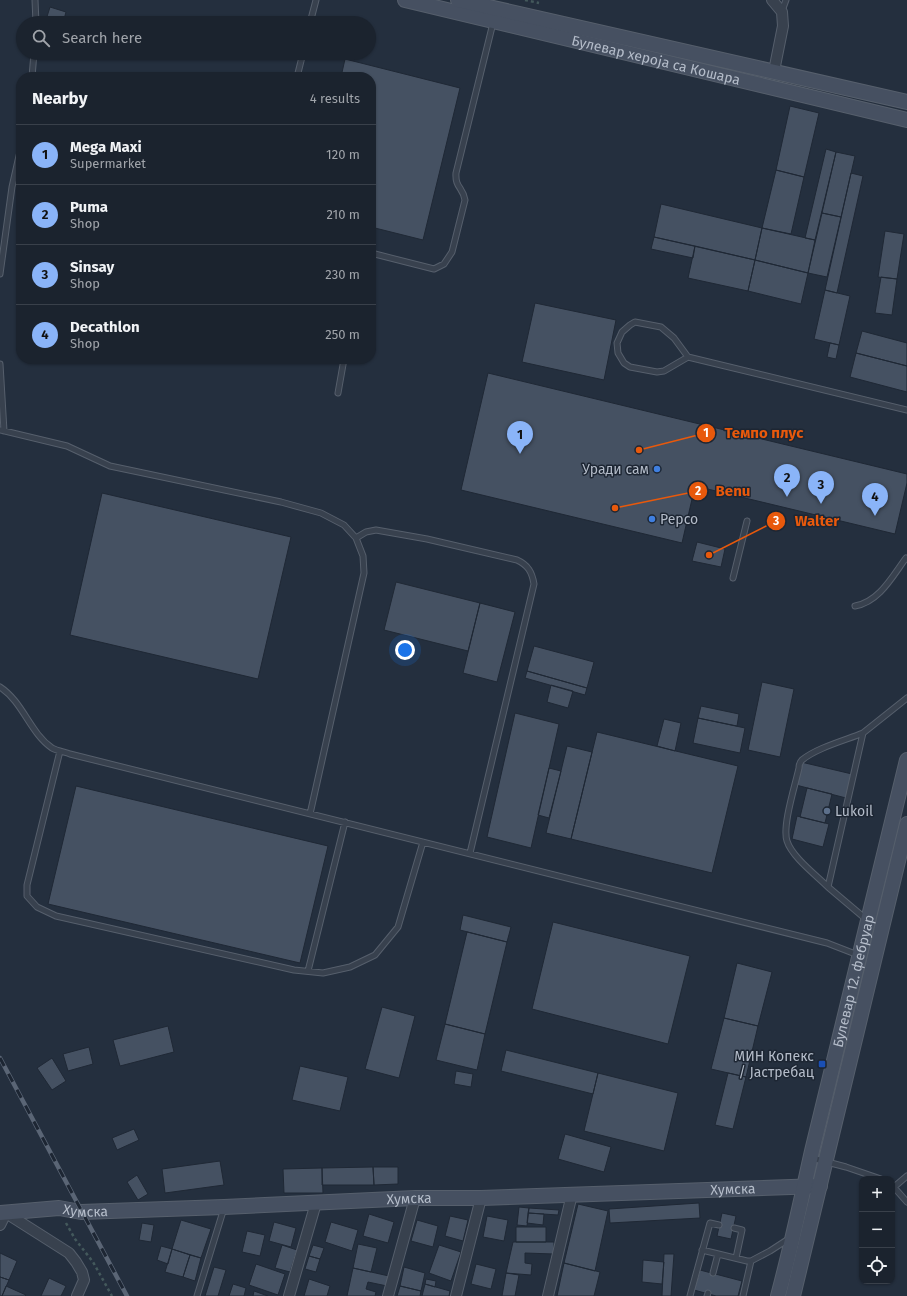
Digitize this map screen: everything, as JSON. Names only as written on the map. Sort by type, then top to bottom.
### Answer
[{"type":"main road","name":"Булевар хероја са Кошара","points":[[405,0],[907,120]]},
{"type":"main road","name":"Булевар хероја са Кошара","points":[[458,0],[907,102]]},
{"type":"main road","name":"Булевар 12. фебруар","points":[[778,1296],[794,1235],[804,1186],[907,760]]},
{"type":"main road","name":"Булевар 12. фебруар","points":[[793,1296],[907,824]]},
{"type":"main road","name":"Хумска","points":[[2,1217],[59,1208],[81,1212],[415,1198],[481,1198],[820,1186]]},
{"type":"street","points":[[772,0],[782,12],[783,26],[774,71]]},
{"type":"street","points":[[548,1296],[572,1194]]},
{"type":"street","points":[[388,1296],[415,1198]]},
{"type":"street","points":[[456,1296],[481,1198]]},
{"type":"street","points":[[289,1296],[316,1203]]},
{"type":"street","points":[[2,1217],[69,1253],[82,1272],[84,1280],[77,1296]]},
{"type":"lane","points":[[35,0],[36,16]]},
{"type":"lane","points":[[312,16],[316,0]]},
{"type":"lane","points":[[782,12],[786,0]]},
{"type":"lane","points":[[376,254],[434,269],[444,264],[449,259],[465,200],[464,195],[455,180],[456,173],[494,21]]},
{"type":"lane","points":[[32,72],[33,60]]},
{"type":"lane","points":[[298,72],[301,60]]},
{"type":"lane","points":[[0,274],[12,187],[16,169]]},
{"type":"lane","points":[[688,357],[664,371],[657,372],[630,367],[620,357],[617,349],[617,343],[622,332],[635,322],[661,327],[674,338],[688,357],[907,410]]},
{"type":"lane","points":[[0,364],[2,431],[67,446],[110,466],[281,502],[321,513],[344,525],[356,538],[363,556],[364,573],[310,814]]},
{"type":"lane","points":[[338,393],[343,364]]},
{"type":"lane","points":[[733,578],[746,521]]},
{"type":"lane","points":[[356,538],[366,532],[376,530],[426,539],[517,560],[526,566],[533,576],[534,584],[470,853]]},
{"type":"lane","points":[[855,606],[861,605],[876,596],[887,585],[907,558]]},
{"type":"lane","points":[[0,687],[7,692],[27,716],[37,733],[53,748],[70,754],[827,943],[859,955]]},
{"type":"lane","points":[[868,922],[800,861],[787,842],[785,829],[801,761],[823,749],[863,733],[907,698]]},
{"type":"lane","points":[[828,887],[863,733]]},
{"type":"lane","points":[[60,750],[27,884],[27,896],[37,907],[56,916],[294,970],[323,973],[350,967],[375,955],[398,927],[423,842]]},
{"type":"lane","points":[[308,971],[345,822]]},
{"type":"lane","points":[[811,1158],[871,1176]]},
{"type":"lane","points":[[895,1185],[907,1176]]},
{"type":"lane","points":[[895,1188],[907,1202]]},
{"type":"lane","points":[[197,1296],[224,1207]]},
{"type":"lane","points":[[690,1296],[710,1223],[719,1225]]},
{"type":"lane","points":[[734,1228],[742,1230],[736,1258]]},
{"type":"lane","points":[[702,1250],[751,1261],[770,1251],[794,1235]]},
{"type":"lane","points":[[713,1273],[718,1254]]},
{"type":"lane","points":[[742,1296],[751,1261]]},
{"type":"path","points":[[59,1208],[75,1239],[92,1262],[112,1296]]},
{"type":"building","points":[[50,7],[66,12],[65,16],[47,16]]},
{"type":"building","points":[[345,60],[349,60],[460,88],[423,240],[376,228],[376,72],[342,72]]},
{"type":"building","points":[[790,106],[819,113],[804,177],[776,170]]},
{"type":"building","points":[[826,149],[836,152],[815,240],[805,238]]},
{"type":"building","points":[[836,152],[855,156],[841,217],[822,213]]},
{"type":"building","points":[[776,170],[804,177],[791,234],[762,228]]},
{"type":"building","points":[[851,173],[863,176],[837,293],[825,290]]},
{"type":"building","points":[[661,204],[762,228],[755,260],[654,237]]},
{"type":"building","points":[[822,213],[841,217],[827,277],[808,273]]},
{"type":"building","points":[[762,228],[815,240],[808,273],[755,260]]},
{"type":"building","points":[[885,231],[904,234],[897,279],[878,277]]},
{"type":"building","points":[[654,237],[695,246],[693,258],[651,249]]},
{"type":"building","points":[[695,246],[755,260],[748,291],[688,278]]},
{"type":"building","points":[[755,260],[808,273],[801,304],[748,291]]},
{"type":"building","points":[[881,277],[897,279],[892,315],[875,313]]},
{"type":"building","points":[[825,290],[850,296],[839,345],[814,339]]},
{"type":"building","points":[[535,303],[616,320],[604,380],[522,362]]},
{"type":"building","points":[[862,331],[907,343],[907,366],[856,353]]},
{"type":"building","points":[[830,343],[839,345],[836,359],[827,357]]},
{"type":"building","points":[[856,353],[907,366],[907,392],[850,377]]},
{"type":"building","points":[[488,373],[907,474],[907,483],[895,534],[695,486],[682,543],[461,490]]},
{"type":"building","points":[[102,493],[291,537],[258,679],[70,635]]},
{"type":"building","points":[[697,542],[725,549],[721,567],[692,561]]},
{"type":"building","points":[[396,582],[480,603],[468,651],[384,630]]},
{"type":"building","points":[[480,603],[515,612],[497,682],[463,673]]},
{"type":"building","points":[[534,646],[594,662],[587,688],[527,671]]},
{"type":"building","points":[[527,671],[587,688],[585,695],[525,678]]},
{"type":"building","points":[[762,682],[794,689],[780,757],[748,750]]},
{"type":"building","points":[[551,685],[573,691],[568,708],[547,702]]},
{"type":"building","points":[[701,706],[739,714],[737,726],[698,718]]},
{"type":"building","points":[[515,713],[559,724],[531,848],[487,837]]},
{"type":"building","points":[[698,718],[745,728],[740,753],[693,743]]},
{"type":"building","points":[[664,719],[681,723],[675,751],[657,746]]},
{"type":"building","points":[[597,732],[738,766],[712,873],[571,839]]},
{"type":"building","points":[[567,746],[592,752],[571,839],[546,833]]},
{"type":"building","points":[[801,762],[852,774],[846,798],[796,785]]},
{"type":"building","points":[[549,768],[561,771],[549,818],[538,815]]},
{"type":"building","points":[[76,786],[328,846],[300,963],[48,904]]},
{"type":"building","points":[[807,788],[832,794],[825,823],[800,817]]},
{"type":"building","points":[[797,816],[829,824],[823,847],[792,839]]},
{"type":"building","points":[[463,915],[511,927],[507,942],[460,930]]},
{"type":"building","points":[[553,922],[690,956],[668,1044],[532,1009]]},
{"type":"building","points":[[467,932],[507,942],[485,1034],[445,1024]]},
{"type":"building","points":[[737,963],[772,972],[758,1026],[724,1018]]},
{"type":"building","points":[[382,1007],[415,1016],[399,1078],[365,1069]]},
{"type":"building","points":[[724,1018],[758,1026],[746,1077],[711,1069]]},
{"type":"building","points":[[445,1024],[485,1034],[477,1070],[436,1060]]},
{"type":"building","points":[[168,1026],[174,1052],[120,1066],[113,1040]]},
{"type":"building","points":[[89,1047],[93,1064],[68,1071],[63,1054]]},
{"type":"building","points":[[506,1050],[598,1073],[593,1094],[501,1071]]},
{"type":"building","points":[[52,1058],[66,1081],[52,1090],[37,1068]]},
{"type":"building","points":[[300,1066],[348,1077],[340,1111],[292,1100]]},
{"type":"building","points":[[456,1071],[473,1074],[471,1087],[454,1084]]},
{"type":"building","points":[[598,1073],[678,1093],[664,1151],[584,1131]]},
{"type":"building","points":[[728,1073],[746,1077],[733,1129],[715,1125]]},
{"type":"building","points":[[134,1129],[139,1140],[117,1150],[112,1138]]},
{"type":"building","points":[[565,1134],[611,1147],[604,1172],[558,1159]]},
{"type":"building","points":[[220,1161],[224,1185],[165,1193],[162,1169]]},
{"type":"building","points":[[373,1167],[398,1167],[398,1184],[374,1185]]},
{"type":"building","points":[[373,1167],[374,1185],[322,1185],[322,1168]]},
{"type":"building","points":[[322,1168],[323,1193],[284,1193],[283,1169]]},
{"type":"building","points":[[137,1175],[148,1194],[138,1200],[127,1182]]},
{"type":"building","points":[[699,1203],[700,1218],[610,1223],[609,1209]]},
{"type":"building","points":[[578,1204],[608,1211],[595,1271],[564,1263]]},
{"type":"building","points":[[519,1207],[529,1208],[527,1226],[517,1225]]},
{"type":"building","points":[[529,1208],[559,1210],[558,1215],[528,1213]]},
{"type":"building","points":[[528,1213],[544,1214],[543,1225],[527,1223]]},
{"type":"building","points":[[722,1213],[736,1216],[731,1239],[717,1236]]},
{"type":"building","points":[[369,1214],[394,1222],[388,1243],[363,1236]]},
{"type":"building","points":[[450,1216],[468,1220],[463,1241],[445,1236]]},
{"type":"building","points":[[487,1216],[508,1220],[504,1241],[483,1237]]},
{"type":"building","points":[[181,1220],[211,1229],[201,1258],[172,1249]]},
{"type":"building","points":[[417,1220],[438,1226],[433,1247],[411,1241]]},
{"type":"building","points":[[274,1222],[296,1228],[291,1247],[269,1241]]},
{"type":"building","points":[[331,1222],[358,1230],[352,1251],[325,1242]]},
{"type":"building","points":[[142,1223],[154,1225],[151,1242],[139,1240]]},
{"type":"building","points":[[516,1227],[546,1227],[546,1242],[516,1242]]},
{"type":"building","points":[[247,1231],[265,1235],[260,1256],[242,1252]]},
{"type":"building","points":[[513,1242],[554,1242],[554,1254],[525,1253],[525,1263],[532,1264],[531,1275],[506,1273]]},
{"type":"building","points":[[358,1244],[377,1248],[371,1272],[353,1268]]},
{"type":"building","points":[[282,1245],[297,1250],[290,1272],[275,1268]]},
{"type":"building","points":[[313,1245],[324,1248],[320,1259],[309,1256]]},
{"type":"building","points":[[439,1245],[461,1252],[451,1281],[429,1273]]},
{"type":"building","points":[[161,1246],[172,1249],[168,1264],[157,1260]]},
{"type":"building","points":[[172,1249],[190,1255],[183,1277],[165,1272]]},
{"type":"building","points":[[0,1253],[17,1261],[9,1280],[0,1277]]},
{"type":"building","points":[[664,1254],[674,1254],[671,1296],[662,1296]]},
{"type":"building","points":[[190,1255],[201,1258],[195,1281],[183,1277]]},
{"type":"building","points":[[309,1256],[320,1259],[316,1272],[305,1269]]},
{"type":"building","points":[[643,1260],[664,1262],[662,1284],[642,1282]]},
{"type":"building","points":[[564,1263],[600,1272],[594,1296],[557,1296]]},
{"type":"building","points":[[256,1264],[285,1274],[278,1295],[249,1285]]},
{"type":"building","points":[[476,1264],[496,1269],[491,1289],[471,1284]]},
{"type":"building","points":[[214,1267],[226,1270],[218,1296],[205,1296]]},
{"type":"building","points":[[404,1267],[425,1273],[421,1291],[400,1286]]},
{"type":"building","points":[[353,1268],[389,1276],[387,1286],[368,1282],[366,1289],[376,1292],[375,1296],[347,1296]]},
{"type":"building","points":[[700,1270],[742,1281],[738,1296],[716,1296],[694,1290]]},
{"type":"building","points":[[506,1273],[519,1275],[515,1296],[502,1296]]},
{"type":"building","points":[[0,1277],[9,1280],[2,1296],[0,1296]]},
{"type":"building","points":[[49,1278],[66,1286],[61,1296],[41,1296]]},
{"type":"building","points":[[309,1279],[330,1286],[327,1296],[304,1296]]},
{"type":"building","points":[[426,1279],[436,1281],[435,1287],[425,1284]]},
{"type":"building","points":[[233,1284],[246,1288],[244,1296],[229,1296]]},
{"type":"building","points":[[425,1284],[450,1291],[449,1296],[422,1296]]},
{"type":"building","points":[[6,1286],[26,1295],[2,1296]]},
{"type":"building","points":[[400,1286],[421,1291],[420,1296],[397,1296]]},
{"type":"building","points":[[254,1291],[268,1296],[253,1296]]},
{"type":"railway","points":[[0,1058],[127,1296]]},
{"type":"place","name":"Темпо плус","points":[[639,450]]},
{"type":"place","name":"Mega Maxi","points":[[520,454]]},
{"type":"place","name":"Уради сам","points":[[657,469]]},
{"type":"place","name":"Puma","points":[[787,497]]},
{"type":"place","name":"Sinsay","points":[[821,504]]},
{"type":"place","name":"Benu","points":[[615,508]]},
{"type":"place","name":"Decathlon","points":[[875,516]]},
{"type":"place","name":"Pepco","points":[[652,519]]},
{"type":"place","name":"Walter","points":[[709,555]]},
{"type":"place","name":"Lukoil","points":[[827,811]]},
{"type":"place","name":"МИН Копекс / Јастребац","points":[[822,1064]]}]
